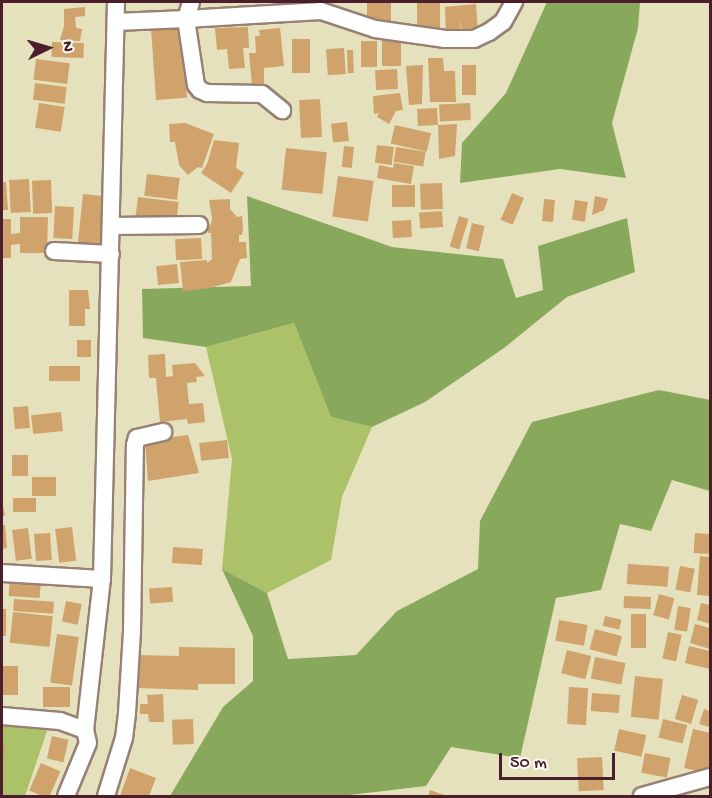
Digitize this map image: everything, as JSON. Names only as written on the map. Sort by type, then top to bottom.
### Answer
[{"type":"street","points":[[66,796],[86,750],[88,737],[85,730],[102,579],[117,2]]},
{"type":"street","points":[[191,2],[186,19],[196,85],[200,90],[207,93],[262,94],[282,110]]},
{"type":"street","points":[[116,22],[321,11],[375,29],[445,39],[474,39],[503,22],[514,2]]},
{"type":"street","points":[[112,226],[199,225]]},
{"type":"street","points":[[54,251],[111,254]]},
{"type":"street","points":[[106,796],[122,748],[127,713],[132,631],[135,445],[137,438],[163,432]]},
{"type":"street","points":[[2,573],[102,579]]},
{"type":"street","points":[[2,716],[60,721],[85,730]]},
{"type":"street","points":[[642,796],[679,790],[711,777]]},
{"type":"green space","points":[[547,2],[640,2],[638,28],[612,123],[626,178],[560,169],[460,183],[462,143],[506,93]]},
{"type":"green space","points":[[247,196],[392,247],[503,259],[516,298],[543,290],[538,246],[627,218],[635,272],[567,297],[504,348],[425,402],[372,427],[331,417],[294,323],[206,347],[143,338],[142,289],[251,286]]},
{"type":"green space","points":[[294,323],[331,417],[372,427],[342,497],[331,560],[267,593],[222,569],[232,459],[206,347]]},
{"type":"green space","points":[[659,390],[710,400],[710,491],[672,480],[651,531],[620,524],[601,590],[556,598],[520,758],[451,747],[426,786],[341,796],[170,796],[223,707],[253,681],[253,636],[222,569],[267,593],[288,659],[356,655],[397,611],[478,569],[480,521],[532,422]]},
{"type":"green space","points":[[2,721],[50,722],[25,796],[2,796]]},
{"type":"building","points":[[367,2],[391,2],[391,25],[367,25]]},
{"type":"building","points":[[417,2],[440,2],[440,29],[417,29]]},
{"type":"building","points":[[476,4],[478,32],[462,34],[460,18],[461,35],[446,36],[445,7]]},
{"type":"building","points":[[85,7],[85,16],[75,17],[76,28],[82,29],[80,41],[60,40],[64,26],[64,9]]},
{"type":"building","points":[[182,27],[187,98],[156,100],[151,29]]},
{"type":"building","points":[[248,27],[249,48],[243,48],[245,68],[229,69],[227,49],[217,50],[215,28]]},
{"type":"building","points":[[280,28],[284,66],[264,68],[264,85],[252,86],[249,53],[256,53],[255,36],[260,36],[259,30]]},
{"type":"building","points":[[292,39],[310,39],[310,73],[292,73]]},
{"type":"building","points":[[382,40],[401,40],[401,66],[382,66]]},
{"type":"building","points":[[361,41],[377,41],[377,67],[361,67]]},
{"type":"building","points":[[52,42],[84,43],[83,58],[51,57]]},
{"type":"building","points":[[344,48],[346,74],[328,75],[326,49]]},
{"type":"building","points":[[347,50],[353,50],[354,73],[348,73]]},
{"type":"building","points":[[428,58],[443,58],[444,71],[455,71],[456,102],[430,102]]},
{"type":"building","points":[[36,59],[70,63],[67,84],[33,80]]},
{"type":"building","points":[[423,65],[422,104],[409,105],[406,66]]},
{"type":"building","points":[[462,65],[476,65],[476,95],[462,95]]},
{"type":"building","points":[[397,69],[398,89],[376,90],[375,70]]},
{"type":"building","points":[[35,83],[67,87],[65,104],[33,100]]},
{"type":"building","points":[[400,93],[403,110],[396,111],[389,124],[377,117],[379,113],[374,114],[373,96]]},
{"type":"building","points":[[320,99],[322,137],[301,138],[299,100]]},
{"type":"building","points":[[39,103],[65,107],[61,132],[35,128]]},
{"type":"building","points":[[470,103],[471,120],[440,122],[439,105]]},
{"type":"building","points":[[437,108],[438,125],[418,126],[417,109]]},
{"type":"building","points":[[347,122],[349,141],[333,143],[331,124]]},
{"type":"building","points":[[185,123],[214,134],[202,168],[198,167],[188,175],[179,165],[175,142],[170,142],[169,124]]},
{"type":"building","points":[[457,124],[455,156],[439,159],[438,125]]},
{"type":"building","points":[[395,125],[431,133],[427,152],[391,144]]},
{"type":"building","points":[[214,140],[239,143],[236,168],[244,173],[231,193],[201,173],[207,164]]},
{"type":"building","points":[[377,145],[394,147],[392,165],[375,163]]},
{"type":"building","points":[[344,146],[354,147],[352,168],[342,167]]},
{"type":"building","points":[[396,147],[426,152],[423,167],[394,162]]},
{"type":"building","points":[[286,148],[327,152],[322,194],[282,190]]},
{"type":"building","points":[[394,163],[414,166],[411,184],[377,178],[379,165],[393,168]]},
{"type":"building","points":[[147,174],[180,178],[177,200],[144,196]]},
{"type":"building","points":[[338,176],[374,181],[368,222],[332,217]]},
{"type":"building","points":[[29,179],[31,212],[11,213],[9,180]]},
{"type":"building","points":[[51,180],[52,213],[33,214],[32,181]]},
{"type":"building","points":[[2,182],[6,182],[8,210],[2,210]]},
{"type":"building","points":[[442,183],[443,209],[421,210],[420,184]]},
{"type":"building","points":[[392,185],[415,185],[415,207],[392,207]]},
{"type":"building","points":[[512,193],[524,198],[513,225],[501,220]]},
{"type":"building","points":[[83,194],[110,197],[104,252],[77,249]]},
{"type":"building","points":[[595,196],[608,199],[604,210],[592,215]]},
{"type":"building","points":[[138,197],[179,202],[176,223],[135,218]]},
{"type":"building","points":[[230,199],[230,209],[237,217],[242,216],[243,228],[242,235],[239,235],[239,242],[246,242],[247,258],[240,259],[231,282],[210,288],[183,291],[180,262],[207,260],[207,263],[212,259],[211,233],[208,233],[208,225],[211,224],[212,218],[209,200]]},
{"type":"building","points":[[544,199],[555,200],[553,222],[542,221]]},
{"type":"building","points":[[575,200],[588,202],[585,222],[572,220]]},
{"type":"building","points":[[55,206],[74,207],[72,239],[53,238]]},
{"type":"building","points":[[442,211],[443,227],[420,229],[419,213]]},
{"type":"building","points":[[459,216],[469,219],[459,250],[450,247]]},
{"type":"building","points":[[20,217],[48,217],[47,253],[20,253],[20,244],[11,245],[11,258],[2,258],[2,219],[11,219],[11,234],[20,233]]},
{"type":"building","points":[[411,220],[412,237],[393,238],[392,221]]},
{"type":"building","points":[[472,223],[485,226],[479,251],[466,248]]},
{"type":"building","points":[[201,238],[202,259],[176,260],[175,239]]},
{"type":"building","points":[[177,264],[179,283],[158,285],[156,266]]},
{"type":"building","points":[[69,290],[88,290],[90,309],[85,309],[85,326],[69,326]]},
{"type":"building","points":[[77,340],[91,340],[91,357],[77,357]]},
{"type":"building","points":[[165,354],[166,377],[173,376],[172,365],[195,363],[205,376],[196,377],[197,382],[187,383],[189,404],[203,403],[205,422],[188,424],[187,419],[160,422],[156,378],[149,378],[148,355]]},
{"type":"building","points":[[49,366],[80,366],[80,381],[49,381]]},
{"type":"building","points":[[28,406],[30,428],[15,429],[13,407]]},
{"type":"building","points":[[61,412],[63,431],[33,434],[31,415]]},
{"type":"building","points":[[188,435],[199,473],[148,481],[145,441]]},
{"type":"building","points":[[227,440],[229,458],[201,461],[199,443]]},
{"type":"building","points":[[12,455],[28,455],[28,476],[12,476]]},
{"type":"building","points":[[32,477],[56,477],[56,496],[32,496]]},
{"type":"building","points":[[13,498],[36,498],[36,512],[13,512]]},
{"type":"building","points":[[2,525],[5,525],[7,548],[2,549]]},
{"type":"building","points":[[72,527],[76,561],[59,563],[55,529]]},
{"type":"building","points":[[28,528],[32,559],[16,561],[12,530]]},
{"type":"building","points":[[50,533],[52,560],[36,561],[34,534]]},
{"type":"building","points":[[695,533],[710,534],[709,554],[694,553]]},
{"type":"building","points":[[173,547],[203,549],[202,565],[172,563]]},
{"type":"building","points":[[700,556],[710,557],[710,596],[697,595]]},
{"type":"building","points":[[628,564],[669,567],[668,587],[627,584]]},
{"type":"building","points":[[680,566],[695,569],[690,592],[675,590]]},
{"type":"building","points":[[10,577],[41,579],[40,598],[9,596]]},
{"type":"building","points":[[172,587],[173,602],[150,604],[149,589]]},
{"type":"building","points":[[659,594],[674,598],[669,619],[653,615]]},
{"type":"building","points":[[624,596],[651,597],[651,609],[624,608]]},
{"type":"building","points":[[14,599],[54,602],[53,614],[13,611]]},
{"type":"building","points":[[66,601],[82,604],[78,625],[62,622]]},
{"type":"building","points":[[701,603],[710,605],[710,624],[697,620]]},
{"type":"building","points":[[678,606],[691,608],[687,632],[674,630]]},
{"type":"building","points":[[2,609],[6,609],[6,636],[2,636]]},
{"type":"building","points":[[13,612],[53,616],[50,647],[10,643]]},
{"type":"building","points":[[631,614],[646,614],[646,648],[631,648]]},
{"type":"building","points":[[605,616],[622,620],[619,630],[603,626]]},
{"type":"building","points":[[559,620],[588,625],[584,646],[555,641]]},
{"type":"building","points":[[695,624],[710,628],[710,649],[690,643]]},
{"type":"building","points":[[595,629],[622,636],[617,657],[590,649]]},
{"type":"building","points":[[668,632],[682,635],[676,661],[662,658]]},
{"type":"building","points":[[57,634],[79,637],[72,686],[50,683]]},
{"type":"building","points":[[689,646],[710,651],[710,669],[685,663]]},
{"type":"building","points":[[179,647],[235,648],[235,684],[198,684],[198,690],[136,688],[136,655],[179,656]]},
{"type":"building","points":[[567,650],[591,656],[585,679],[561,673]]},
{"type":"building","points":[[595,657],[625,663],[621,685],[591,679]]},
{"type":"building","points":[[2,666],[18,666],[18,695],[2,695]]},
{"type":"building","points":[[635,676],[663,679],[659,720],[631,717]]},
{"type":"building","points":[[43,687],[70,687],[70,707],[43,707]]},
{"type":"building","points":[[569,687],[588,688],[586,725],[567,724]]},
{"type":"building","points":[[592,693],[620,695],[619,713],[591,711]]},
{"type":"building","points":[[163,694],[164,722],[149,722],[148,714],[140,714],[140,704],[148,704],[147,695]]},
{"type":"building","points":[[682,695],[698,700],[691,724],[675,719]]},
{"type":"building","points":[[704,709],[710,711],[710,727],[699,724]]},
{"type":"building","points":[[193,719],[194,744],[173,745],[172,720]]},
{"type":"building","points":[[663,719],[687,725],[683,743],[658,737]]},
{"type":"building","points":[[619,729],[646,735],[641,757],[614,750]]},
{"type":"building","points":[[693,729],[710,733],[710,774],[684,768]]},
{"type":"building","points":[[52,736],[69,740],[63,762],[47,758]]},
{"type":"building","points":[[2,744],[6,745],[3,762],[2,762]]},
{"type":"building","points":[[645,753],[671,758],[667,778],[641,773]]},
{"type":"building","points":[[602,757],[604,790],[579,791],[577,758]]},
{"type":"building","points":[[41,763],[60,771],[50,796],[42,796],[29,791]]},
{"type":"building","points":[[130,768],[156,778],[149,796],[120,796]]},
{"type":"building","points":[[430,790],[447,796],[428,796]]}]
